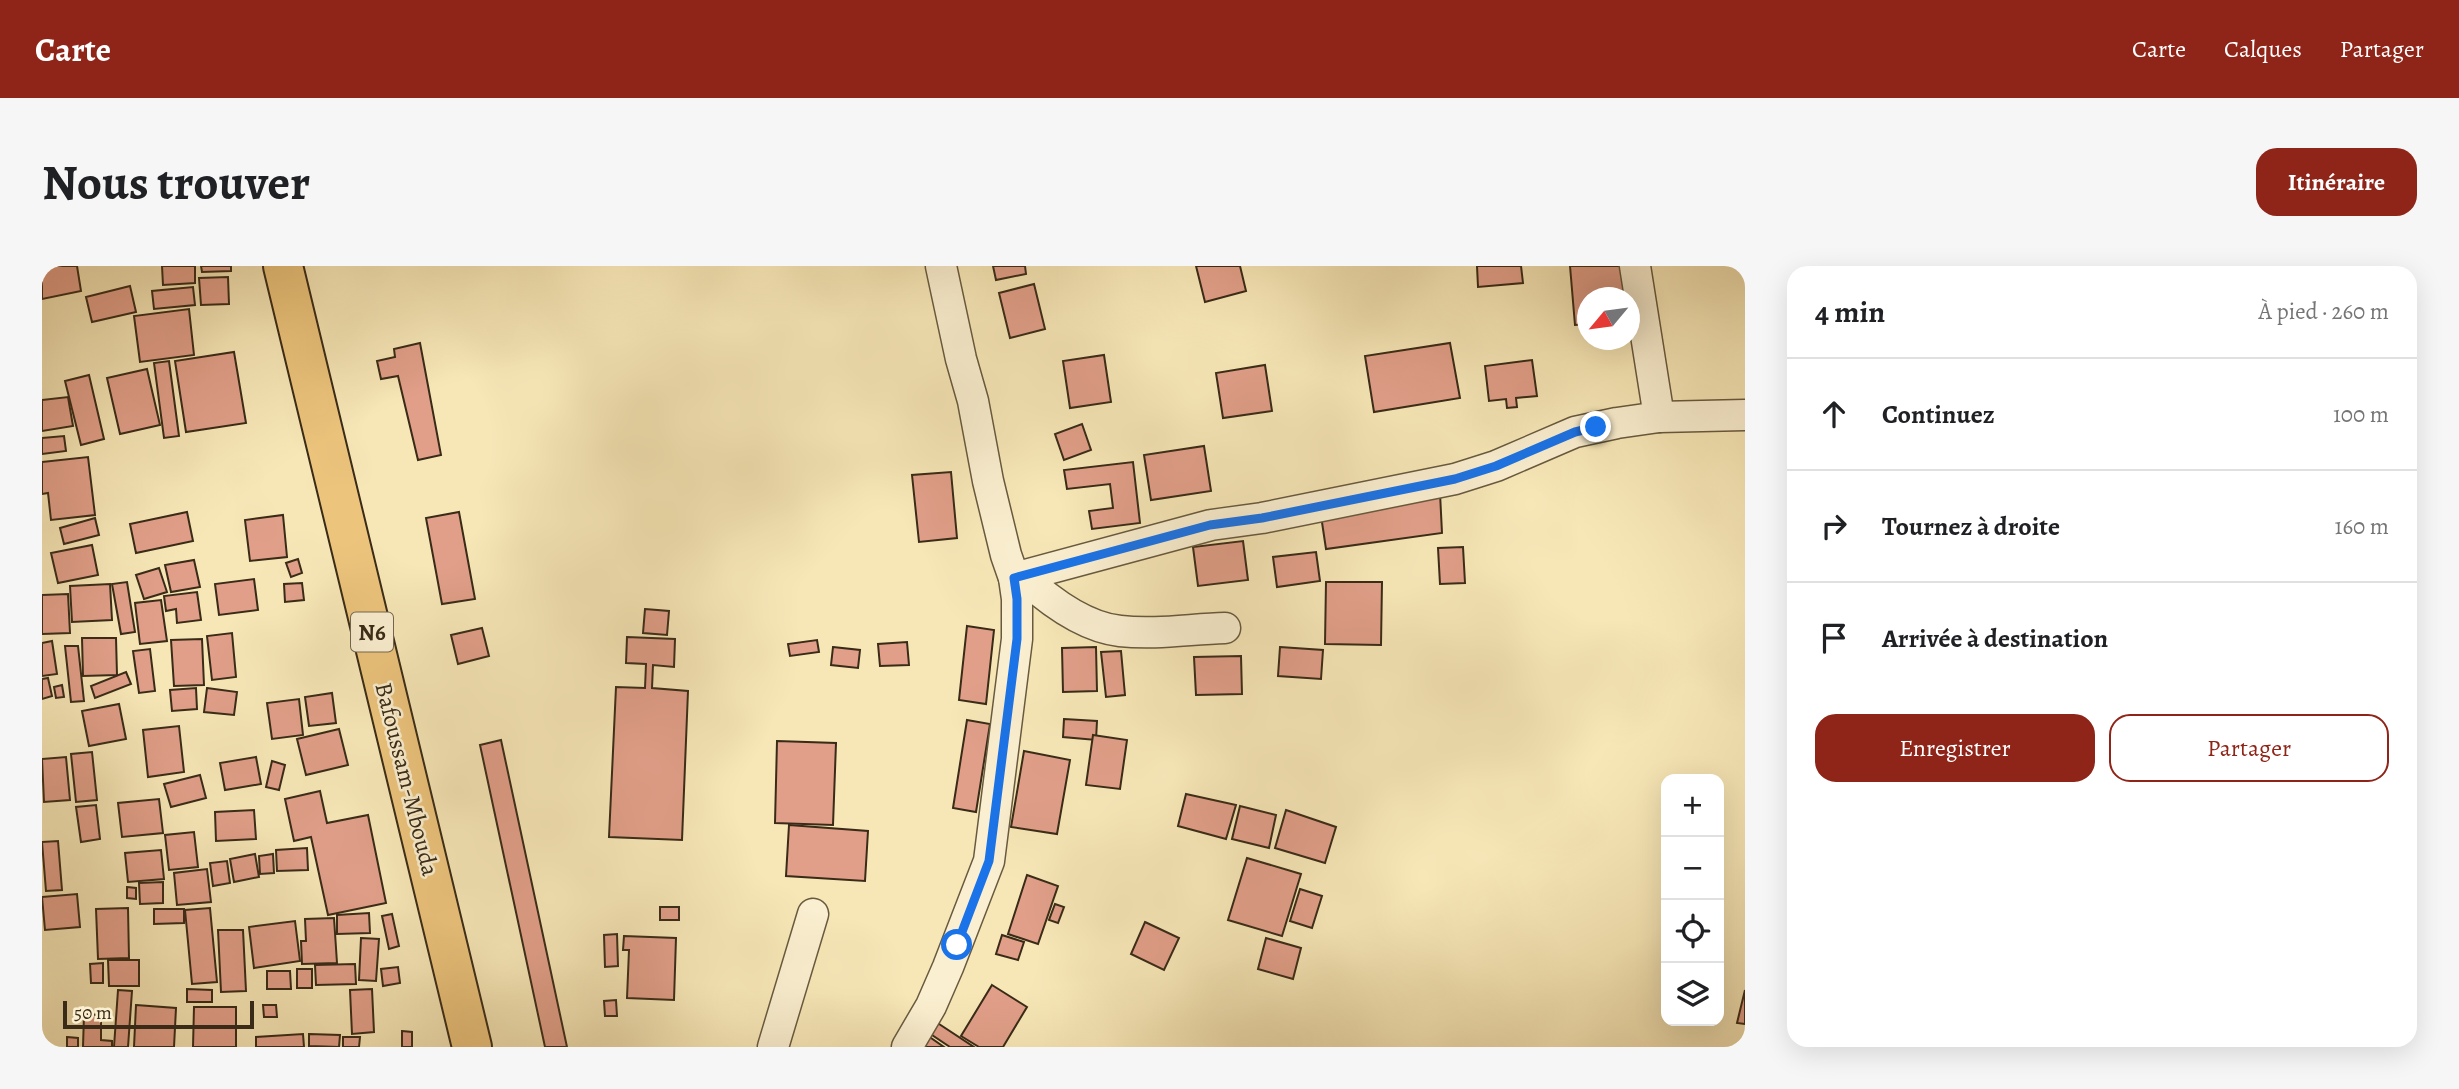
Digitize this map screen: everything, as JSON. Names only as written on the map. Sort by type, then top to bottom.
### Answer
[{"type":"highway","name":"Bafoussam-Mbouda","points":[[283,266],[472,1047]]},
{"type":"street","points":[[907,1047],[931,1006],[989,861],[1017,639],[1017,577],[1006,555],[988,481],[974,401],[961,359],[942,266]]},
{"type":"street","points":[[1635,266],[1659,417]]},
{"type":"street","points":[[1017,577],[1210,525],[1262,518],[1455,479],[1496,466],[1575,432],[1659,417],[1745,415]]},
{"type":"street","points":[[1017,577],[1069,612],[1117,631],[1225,628]]},
{"type":"street","points":[[773,1047],[813,914]]},
{"type":"building","points":[[42,266],[77,266],[81,291],[42,299]]},
{"type":"building","points":[[162,266],[195,266],[195,283],[163,285]]},
{"type":"building","points":[[201,266],[231,266],[231,271],[202,272]]},
{"type":"building","points":[[993,266],[1025,266],[1026,274],[996,280]]},
{"type":"building","points":[[1196,266],[1240,266],[1246,291],[1205,302]]},
{"type":"building","points":[[1477,266],[1521,266],[1523,283],[1478,287]]},
{"type":"building","points":[[1570,266],[1627,266],[1629,287],[1577,287],[1575,325]]},
{"type":"building","points":[[228,277],[229,304],[201,305],[199,278]]},
{"type":"building","points":[[1034,284],[1045,329],[1010,338],[999,293]]},
{"type":"building","points":[[130,286],[136,312],[92,322],[86,297]]},
{"type":"building","points":[[193,287],[195,305],[154,309],[152,291]]},
{"type":"building","points":[[189,309],[194,355],[140,362],[134,316]]},
{"type":"building","points":[[420,343],[441,455],[418,460],[398,376],[381,379],[377,361],[395,357],[394,349]]},
{"type":"building","points":[[1450,343],[1460,398],[1374,412],[1365,356]]},
{"type":"building","points":[[234,352],[246,423],[186,432],[175,361]]},
{"type":"building","points":[[1104,355],[1111,402],[1070,408],[1063,361]]},
{"type":"building","points":[[1532,360],[1537,396],[1516,398],[1517,407],[1507,408],[1506,399],[1489,401],[1485,366]]},
{"type":"building","points":[[169,361],[179,436],[164,438],[154,363]]},
{"type":"building","points":[[1265,365],[1272,411],[1223,418],[1216,373]]},
{"type":"building","points":[[147,369],[160,425],[120,434],[107,378]]},
{"type":"building","points":[[89,375],[104,439],[81,445],[65,381]]},
{"type":"building","points":[[68,397],[73,426],[42,431],[42,400]]},
{"type":"building","points":[[1082,424],[1091,450],[1064,460],[1055,434]]},
{"type":"building","points":[[64,436],[66,451],[42,454],[42,438]]},
{"type":"building","points":[[1204,446],[1211,491],[1151,500],[1144,455]]},
{"type":"building","points":[[88,457],[95,515],[51,520],[48,493],[42,494],[42,462]]},
{"type":"building","points":[[1133,462],[1140,523],[1092,529],[1089,511],[1113,508],[1110,484],[1067,489],[1064,470]]},
{"type":"building","points":[[951,472],[957,538],[919,542],[912,475]]},
{"type":"building","points":[[1440,493],[1442,533],[1326,549],[1320,509]]},
{"type":"building","points":[[187,512],[193,541],[136,553],[130,524]]},
{"type":"building","points":[[459,512],[475,599],[442,604],[426,518]]},
{"type":"building","points":[[283,515],[287,557],[250,561],[245,520]]},
{"type":"building","points":[[95,518],[99,535],[64,544],[60,528]]},
{"type":"building","points":[[1243,541],[1248,580],[1198,586],[1193,547]]},
{"type":"building","points":[[92,545],[98,575],[58,583],[51,553]]},
{"type":"building","points":[[1463,547],[1465,583],[1440,584],[1438,548]]},
{"type":"building","points":[[1316,552],[1320,581],[1277,587],[1273,557]]},
{"type":"building","points":[[298,559],[302,573],[291,577],[286,563]]},
{"type":"building","points":[[194,560],[200,587],[171,592],[165,565]]},
{"type":"building","points":[[159,568],[167,592],[144,599],[136,575]]},
{"type":"building","points":[[254,579],[258,610],[219,615],[215,584]]},
{"type":"building","points":[[127,582],[135,632],[121,634],[112,584]]},
{"type":"building","points":[[1326,582],[1382,582],[1381,645],[1325,644]]},
{"type":"building","points":[[302,583],[304,600],[285,602],[284,584]]},
{"type":"building","points":[[110,584],[112,620],[72,622],[70,586]]},
{"type":"building","points":[[197,592],[201,620],[177,623],[176,609],[166,611],[164,596]]},
{"type":"building","points":[[68,594],[70,633],[42,634],[42,595]]},
{"type":"building","points":[[161,600],[167,641],[140,644],[135,603]]},
{"type":"building","points":[[645,609],[669,611],[667,635],[643,633]]},
{"type":"building","points":[[967,626],[994,630],[986,704],[959,700]]},
{"type":"building","points":[[482,628],[489,656],[458,664],[451,635]]},
{"type":"building","points":[[232,633],[236,677],[212,680],[207,636]]},
{"type":"building","points":[[627,637],[675,639],[674,667],[653,665],[652,688],[688,691],[682,840],[609,837],[616,687],[645,688],[646,664],[626,663]]},
{"type":"building","points":[[82,638],[116,638],[117,675],[83,676]]},
{"type":"building","points":[[202,639],[204,685],[174,686],[171,640]]},
{"type":"building","points":[[817,640],[819,652],[790,656],[788,644]]},
{"type":"building","points":[[52,641],[57,674],[42,676],[42,643]]},
{"type":"building","points":[[907,642],[909,665],[880,666],[878,644]]},
{"type":"building","points":[[65,646],[78,646],[84,701],[71,702]]},
{"type":"building","points":[[833,647],[860,650],[858,668],[831,665]]},
{"type":"building","points":[[1096,647],[1097,691],[1063,692],[1062,648]]},
{"type":"building","points":[[1280,647],[1323,650],[1321,679],[1278,676]]},
{"type":"building","points":[[150,649],[155,691],[139,693],[133,651]]},
{"type":"building","points":[[1121,651],[1125,695],[1106,697],[1101,652]]},
{"type":"building","points":[[1241,656],[1242,694],[1196,695],[1194,657]]},
{"type":"building","points":[[126,672],[131,684],[95,698],[91,686]]},
{"type":"building","points":[[48,678],[52,696],[42,699],[42,679]]},
{"type":"building","points":[[62,685],[64,697],[56,698],[54,687]]},
{"type":"building","points":[[196,688],[197,709],[172,711],[170,690]]},
{"type":"building","points":[[207,688],[237,692],[234,715],[204,712]]},
{"type":"building","points":[[332,693],[336,723],[309,726],[305,697]]},
{"type":"building","points":[[299,699],[303,735],[272,739],[267,703]]},
{"type":"building","points":[[119,704],[126,739],[89,746],[82,711]]},
{"type":"building","points":[[1064,719],[1097,721],[1096,740],[1063,737]]},
{"type":"building","points":[[967,720],[990,724],[976,812],[953,808]]},
{"type":"building","points":[[179,726],[184,772],[148,777],[143,730]]},
{"type":"building","points":[[339,729],[348,765],[306,775],[297,739]]},
{"type":"building","points":[[1093,735],[1127,740],[1120,789],[1086,785]]},
{"type":"building","points":[[501,740],[567,1047],[545,1047],[480,745]]},
{"type":"building","points":[[777,741],[836,743],[833,825],[775,823]]},
{"type":"building","points":[[1024,751],[1070,760],[1057,834],[1011,827]]},
{"type":"building","points":[[92,752],[97,800],[76,802],[71,754]]},
{"type":"building","points":[[66,757],[70,800],[44,802],[42,759]]},
{"type":"building","points":[[256,757],[261,784],[225,790],[220,763]]},
{"type":"building","points":[[272,761],[285,765],[279,790],[266,787]]},
{"type":"building","points":[[200,775],[206,798],[171,807],[164,784]]},
{"type":"building","points":[[320,791],[327,823],[368,815],[386,903],[328,915],[311,837],[294,841],[285,799]]},
{"type":"building","points":[[1186,794],[1236,805],[1226,839],[1178,826]]},
{"type":"building","points":[[159,799],[163,833],[122,837],[118,803]]},
{"type":"building","points":[[96,805],[100,839],[81,842],[76,807]]},
{"type":"building","points":[[1240,806],[1276,815],[1269,848],[1232,839]]},
{"type":"building","points":[[254,810],[256,839],[216,841],[215,812]]},
{"type":"building","points":[[1286,810],[1336,827],[1325,863],[1275,848]]},
{"type":"building","points":[[789,825],[868,831],[865,881],[786,876]]},
{"type":"building","points":[[194,832],[198,867],[169,870],[165,835]]},
{"type":"building","points":[[58,841],[62,890],[46,891],[42,842]]},
{"type":"building","points":[[307,848],[308,870],[277,871],[276,850]]},
{"type":"building","points":[[161,850],[164,879],[128,882],[125,853]]},
{"type":"building","points":[[255,854],[259,877],[234,882],[230,859]]},
{"type":"building","points":[[273,854],[274,873],[260,874],[259,856]]},
{"type":"building","points":[[1247,858],[1301,874],[1282,936],[1228,920]]},
{"type":"building","points":[[227,861],[230,883],[213,886],[210,863]]},
{"type":"building","points":[[207,869],[211,902],[177,905],[174,873]]},
{"type":"building","points":[[1027,875],[1058,886],[1038,944],[1008,934]]},
{"type":"building","points":[[163,882],[163,903],[140,904],[139,883]]},
{"type":"building","points":[[127,887],[136,888],[136,899],[127,898]]},
{"type":"building","points":[[1300,889],[1322,896],[1312,928],[1290,921]]},
{"type":"building","points":[[77,894],[80,927],[45,930],[42,897]]},
{"type":"building","points":[[1055,904],[1064,907],[1058,923],[1049,920]]},
{"type":"building","points":[[660,907],[679,907],[679,920],[660,920]]},
{"type":"building","points":[[128,908],[129,958],[98,959],[96,909]]},
{"type":"building","points":[[210,908],[217,982],[192,984],[185,910]]},
{"type":"building","points":[[154,909],[184,909],[184,923],[154,924]]},
{"type":"building","points":[[369,913],[370,933],[337,934],[337,915]]},
{"type":"building","points":[[392,914],[399,946],[389,949],[382,916]]},
{"type":"building","points":[[334,918],[337,963],[302,964],[301,941],[306,941],[305,919]]},
{"type":"building","points":[[295,921],[300,961],[254,968],[249,927]]},
{"type":"building","points":[[1145,922],[1179,938],[1164,970],[1131,954]]},
{"type":"building","points":[[218,930],[243,930],[246,991],[221,992]]},
{"type":"building","points":[[617,934],[618,966],[605,967],[604,935]]},
{"type":"building","points":[[1002,935],[1024,942],[1018,960],[996,954]]},
{"type":"building","points":[[624,936],[676,938],[674,1000],[627,998],[629,950],[623,950]]},
{"type":"building","points":[[361,938],[379,939],[376,981],[359,980]]},
{"type":"building","points":[[1266,938],[1301,948],[1293,979],[1258,969]]},
{"type":"building","points":[[108,960],[139,960],[139,986],[109,986]]},
{"type":"building","points":[[103,963],[103,983],[91,983],[90,964]]},
{"type":"building","points":[[355,964],[356,984],[316,985],[315,965]]},
{"type":"building","points":[[398,967],[400,983],[383,986],[381,969]]},
{"type":"building","points":[[297,969],[312,969],[312,988],[297,988]]},
{"type":"building","points":[[267,971],[290,971],[291,989],[267,989]]},
{"type":"building","points":[[992,985],[1027,1007],[1003,1047],[979,1047],[961,1036]]},
{"type":"building","points":[[187,989],[212,990],[212,1002],[187,1002]]},
{"type":"building","points":[[372,989],[374,1032],[352,1034],[350,990]]},
{"type":"building","points":[[118,990],[132,991],[128,1047],[114,1047]]},
{"type":"building","points":[[1745,990],[1745,1024],[1737,1023]]},
{"type":"building","points":[[616,1000],[617,1016],[605,1016],[604,1001]]},
{"type":"building","points":[[136,1005],[176,1008],[174,1047],[134,1047]]},
{"type":"building","points":[[263,1005],[276,1005],[277,1017],[264,1017]]},
{"type":"building","points":[[194,1007],[236,1007],[236,1047],[193,1047]]},
{"type":"building","points":[[84,1014],[101,1015],[101,1040],[112,1041],[112,1047],[83,1047]]},
{"type":"building","points":[[933,1020],[974,1047],[950,1047],[926,1031]]},
{"type":"building","points":[[402,1031],[412,1032],[412,1047],[402,1047]]},
{"type":"building","points":[[921,1031],[944,1047],[922,1047]]},
{"type":"building","points":[[303,1034],[304,1047],[256,1047],[256,1037]]},
{"type":"building","points":[[309,1034],[340,1035],[339,1047],[309,1046]]},
{"type":"building","points":[[67,1037],[78,1038],[78,1047],[67,1047]]},
{"type":"building","points":[[343,1037],[360,1037],[359,1047],[343,1047]]},
{"type":"route","points":[[957,945],[989,861],[1017,639],[1014,578],[1210,525],[1262,518],[1455,479],[1496,466],[1575,432],[1596,427]]}]
